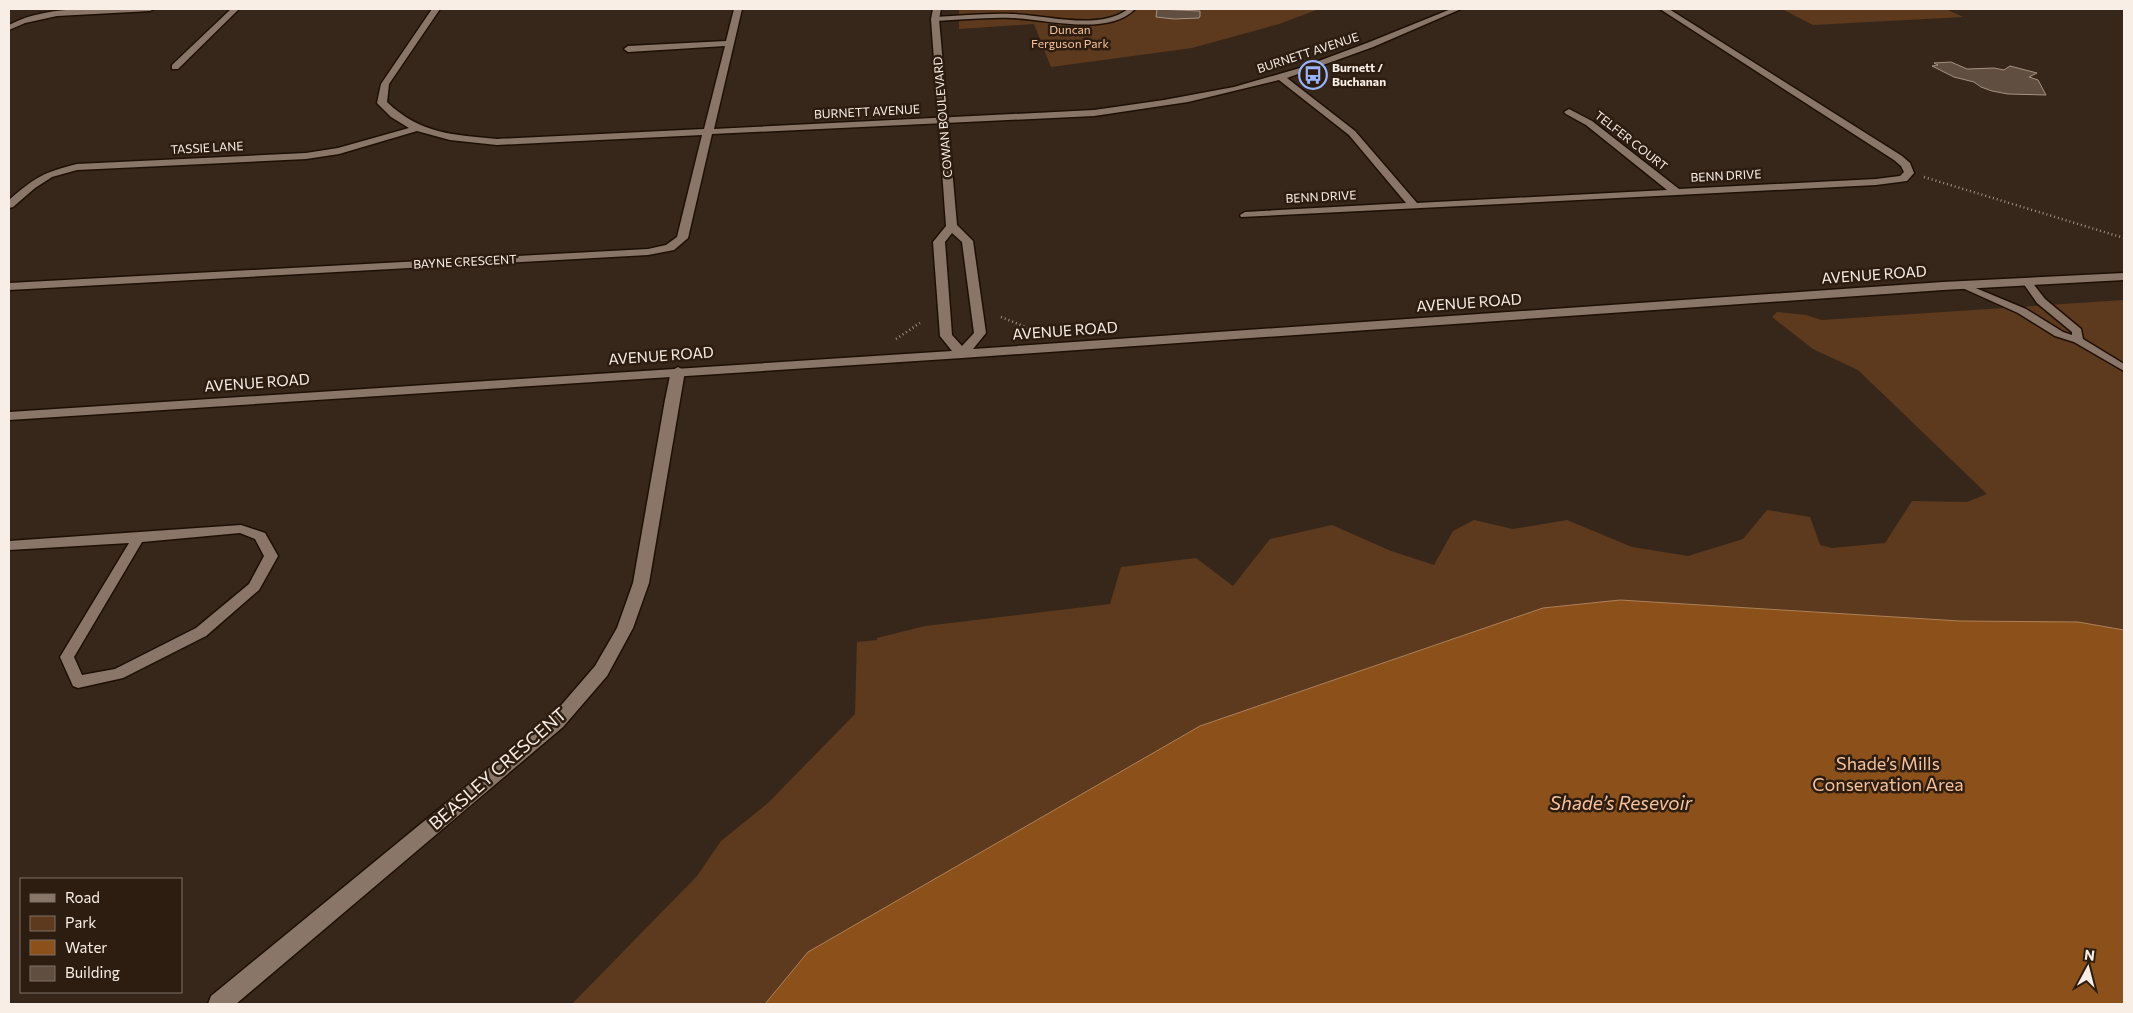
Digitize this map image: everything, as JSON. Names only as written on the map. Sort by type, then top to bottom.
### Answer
[{"type":"street","points":[[9,28],[29,18],[48,14],[150,9]]},
{"type":"street","points":[[175,67],[235,9]]},
{"type":"street","name":"BURNETT AVENUE","points":[[436,9],[384,84],[382,103],[394,116],[415,129],[460,138],[497,142],[1094,113],[1196,97],[1280,78],[1370,46],[1457,9]]},
{"type":"street","name":"BAYNE CRESCENT","points":[[9,287],[648,252],[670,248],[682,238],[706,132],[738,9]]},
{"type":"street","name":"COWAN BOULEVARD","points":[[937,9],[935,19],[952,226]]},
{"type":"street","points":[[1664,9],[1898,158],[1906,166],[1909,173]]},
{"type":"street","points":[[628,49],[729,43]]},
{"type":"street","points":[[1280,78],[1352,133],[1414,206]]},
{"type":"street","name":"TELFER COURT","points":[[1569,112],[1588,123],[1676,192]]},
{"type":"street","name":"TASSIE LANE","points":[[9,205],[31,186],[48,175],[77,167],[306,156],[339,151],[415,129]]},
{"type":"street","name":"BENN DRIVE","points":[[1245,215],[1876,182],[1903,179],[1909,173]]},
{"type":"street","points":[[952,226],[967,241],[980,333],[962,354],[946,336],[939,242],[952,226]]},
{"type":"street","name":"AVENUE ROAD","points":[[9,416],[2124,276]]},
{"type":"street","name":"BEASLEY CRESCENT","points":[[218,1004],[557,722],[601,671],[624,628],[642,583],[678,371]]},
{"type":"lane","points":[[935,19],[1011,16],[1094,22],[1116,20],[1128,14],[1132,9]]},
{"type":"lane","points":[[2028,283],[2041,301],[2076,331],[2078,340]]},
{"type":"lane","points":[[1963,286],[2022,311],[2059,334],[2078,340],[2124,368]]},
{"type":"lane","points":[[9,546],[138,538],[241,528],[260,536],[271,556],[254,587],[201,632],[118,674],[78,682],[67,657],[138,538]]},
{"type":"path","points":[[1909,173],[1951,184],[2124,238]]},
{"type":"path","points":[[1001,317],[1033,330]]},
{"type":"path","points":[[896,339],[920,323]]},
{"type":"green space","name":"Duncan Ferguson Park","points":[[959,9],[1319,9],[1279,24],[1192,48],[1051,67],[1034,24],[959,29]]},
{"type":"green space","points":[[1782,9],[1946,9],[1963,17],[1813,25]]},
{"type":"green space","name":"Shade’s Resevoir","points":[[2124,300],[2124,1004],[572,1004],[697,876],[721,841],[768,803],[855,714],[857,642],[877,640],[877,638],[925,626],[1110,604],[1121,567],[1196,558],[1233,586],[1270,539],[1332,525],[1391,551],[1434,565],[1453,531],[1474,520],[1513,529],[1567,520],[1632,547],[1688,556],[1743,539],[1767,510],[1810,517],[1820,545],[1832,548],[1885,543],[1912,501],[1967,502],[1987,494],[1858,370],[1813,349],[1772,317],[1777,312],[1806,315],[1822,320]]},
{"type":"water","name":"Shade’s Resevoir","points":[[1620,600],[1960,621],[2078,622],[2124,630],[2124,1004],[765,1004],[808,952],[1200,726],[1543,608]]},
{"type":"building","points":[[1157,9],[1200,11],[1200,16],[1199,18],[1174,19],[1156,17]]},
{"type":"building","points":[[1951,62],[1967,69],[1994,68],[2004,70],[2010,66],[2037,73],[2029,77],[2038,80],[2046,95],[2008,94],[1992,91],[1974,82],[1954,77],[1932,66],[1938,65],[1934,63]]},
{"type":"place","name":"Burnett / Buchanan","points":[[1313,75]]},
{"type":"park label","name":"Shade’s Mills Conservation Area","points":[[1888,774]]}]
